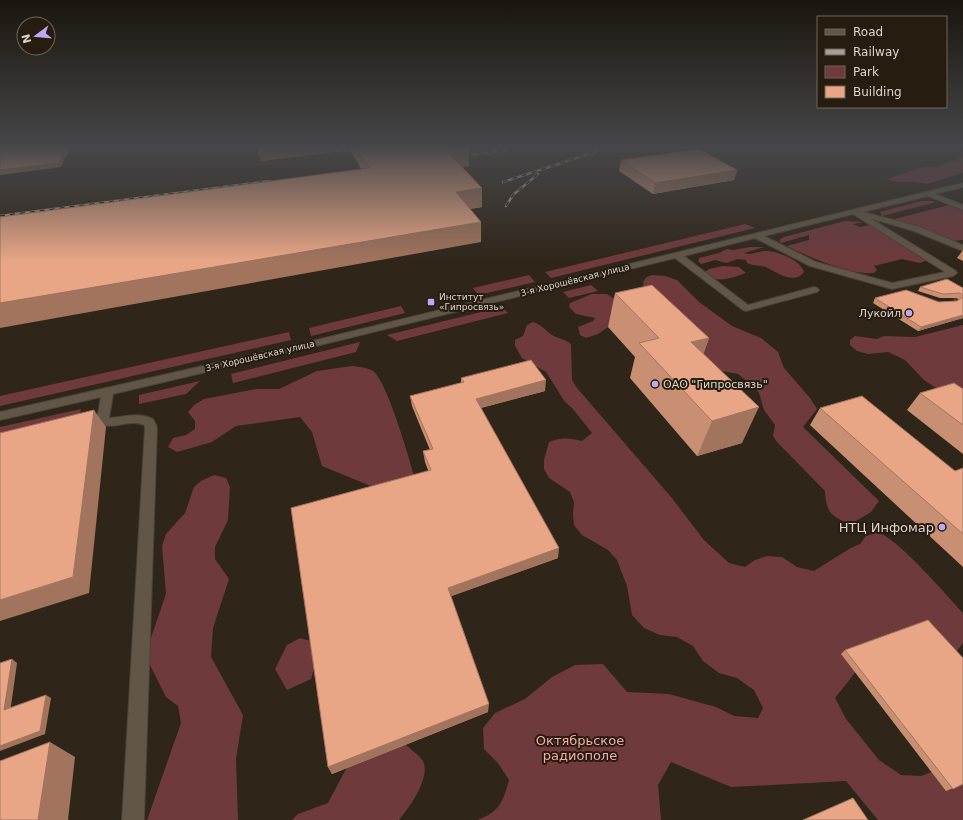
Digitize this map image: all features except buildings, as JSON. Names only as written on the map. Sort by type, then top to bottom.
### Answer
[{"type":"street","name":"3-я Хорошёвская улица","points":[[0,416],[304,346],[958,185]]},
{"type":"street","points":[[927,193],[963,208]]},
{"type":"street","points":[[853,211],[917,229],[963,248]]},
{"type":"street","points":[[853,211],[963,279]]},
{"type":"street","points":[[755,236],[813,264],[892,286],[912,294]]},
{"type":"street","points":[[677,255],[746,308],[814,290]]},
{"type":"street","points":[[892,286],[953,273]]},
{"type":"street","points":[[108,391],[104,419],[106,422],[114,423],[139,418],[149,422],[150,427],[133,820]]},
{"type":"green space","points":[[921,201],[934,201],[933,203],[882,216],[880,212]]},
{"type":"green space","points":[[949,205],[963,211],[963,240],[952,241],[891,220]]},
{"type":"green space","points":[[845,221],[863,222],[853,224],[860,227],[870,225],[924,258],[925,261],[920,263],[902,259],[874,266],[877,270],[874,273],[865,273],[830,264],[787,246],[809,240],[809,235],[781,243],[779,240],[784,237]]},
{"type":"green space","points":[[745,224],[755,228],[551,278],[545,272]]},
{"type":"green space","points":[[750,247],[764,247],[744,253],[750,254],[771,251],[794,260],[804,272],[796,278],[791,278],[781,275],[766,267],[749,264],[746,260],[738,259],[726,263],[715,260],[701,264],[698,261],[699,258],[719,253],[727,249],[733,250]]},
{"type":"green space","points":[[723,266],[739,267],[746,273],[726,279],[711,278],[706,275],[705,272],[709,269]]},
{"type":"green space","points":[[529,275],[535,282],[478,295],[473,288]]},
{"type":"green space","points":[[652,275],[665,276],[677,280],[699,302],[732,326],[761,338],[778,352],[784,368],[810,398],[817,409],[803,427],[879,501],[871,512],[851,524],[839,519],[831,513],[828,509],[825,491],[777,442],[773,436],[775,425],[764,410],[759,393],[755,388],[738,374],[722,371],[682,351],[644,290],[644,280]]},
{"type":"green space","points":[[591,285],[598,291],[569,298],[563,292]]},
{"type":"green space","points":[[592,294],[607,294],[616,300],[611,325],[598,334],[586,338],[580,335],[578,327],[593,321],[595,318],[576,314],[569,307],[570,303]]},
{"type":"green space","points":[[401,306],[405,313],[311,336],[309,328]]},
{"type":"green space","points":[[502,307],[508,313],[397,341],[387,335]]},
{"type":"green space","name":"Октябрьское радиополе","points":[[533,322],[540,325],[556,337],[571,344],[572,380],[577,388],[671,497],[704,540],[729,563],[745,567],[755,560],[767,556],[782,557],[797,567],[814,571],[849,549],[860,544],[866,536],[878,533],[886,537],[909,555],[963,613],[963,643],[940,673],[858,669],[835,698],[846,719],[879,760],[901,775],[921,776],[963,760],[963,820],[878,820],[846,781],[731,787],[671,762],[658,785],[661,820],[477,820],[485,817],[496,809],[505,794],[509,780],[498,763],[484,749],[483,728],[495,713],[525,699],[552,677],[575,665],[603,664],[627,692],[669,694],[716,707],[734,716],[758,718],[763,708],[754,690],[737,678],[719,673],[703,661],[693,646],[677,637],[660,635],[644,628],[632,615],[627,586],[617,560],[608,550],[582,535],[574,525],[574,502],[570,492],[549,478],[544,469],[544,460],[549,442],[566,438],[582,441],[592,433],[573,409],[565,402],[546,372],[522,358],[515,346],[515,340],[523,336],[527,325]]},
{"type":"green space","points":[[963,325],[963,406],[924,380],[905,360],[888,352],[868,354],[857,351],[850,345],[850,340],[855,336],[877,339],[884,336],[915,337]]},
{"type":"green space","points":[[289,332],[291,340],[0,406],[0,396]]},
{"type":"green space","points":[[360,342],[356,352],[233,383],[231,374]]},
{"type":"green space","points":[[352,366],[363,367],[373,371],[379,378],[391,403],[414,475],[383,491],[322,466],[312,432],[300,417],[236,426],[212,442],[177,452],[168,447],[173,438],[186,435],[195,429],[195,421],[188,412],[194,405],[204,399],[256,389],[279,389],[317,371]]},
{"type":"green space","points":[[200,381],[186,394],[139,404],[139,395]]},
{"type":"green space","points":[[81,409],[78,422],[0,440],[0,427]]},
{"type":"green space","points":[[214,475],[226,478],[230,487],[228,520],[215,547],[215,559],[229,579],[213,628],[211,657],[243,715],[236,759],[238,820],[147,820],[181,723],[178,706],[166,697],[145,655],[166,594],[162,546],[166,534],[185,513],[194,487],[201,481]]},
{"type":"green space","points":[[300,638],[321,644],[311,679],[287,690],[275,669],[287,645]]},
{"type":"green space","points":[[402,742],[423,761],[425,768],[422,784],[418,792],[399,820],[292,820],[298,814],[328,803],[346,769],[364,751]]},
{"type":"tunnel","points":[[954,301],[963,299]]},
{"type":"railway","points":[[0,216],[236,185]]},
{"type":"railway","points":[[506,206],[513,195],[525,185]]},
{"type":"place","name":"Институт «Гипросвязь»","points":[[431,302]]},
{"type":"place","name":"Лукойл","points":[[909,313]]},
{"type":"place","name":"ОАО \"Гипросвязь\"","points":[[655,384]]},
{"type":"place","name":"НТЦ Инфомар","points":[[942,527]]}]
